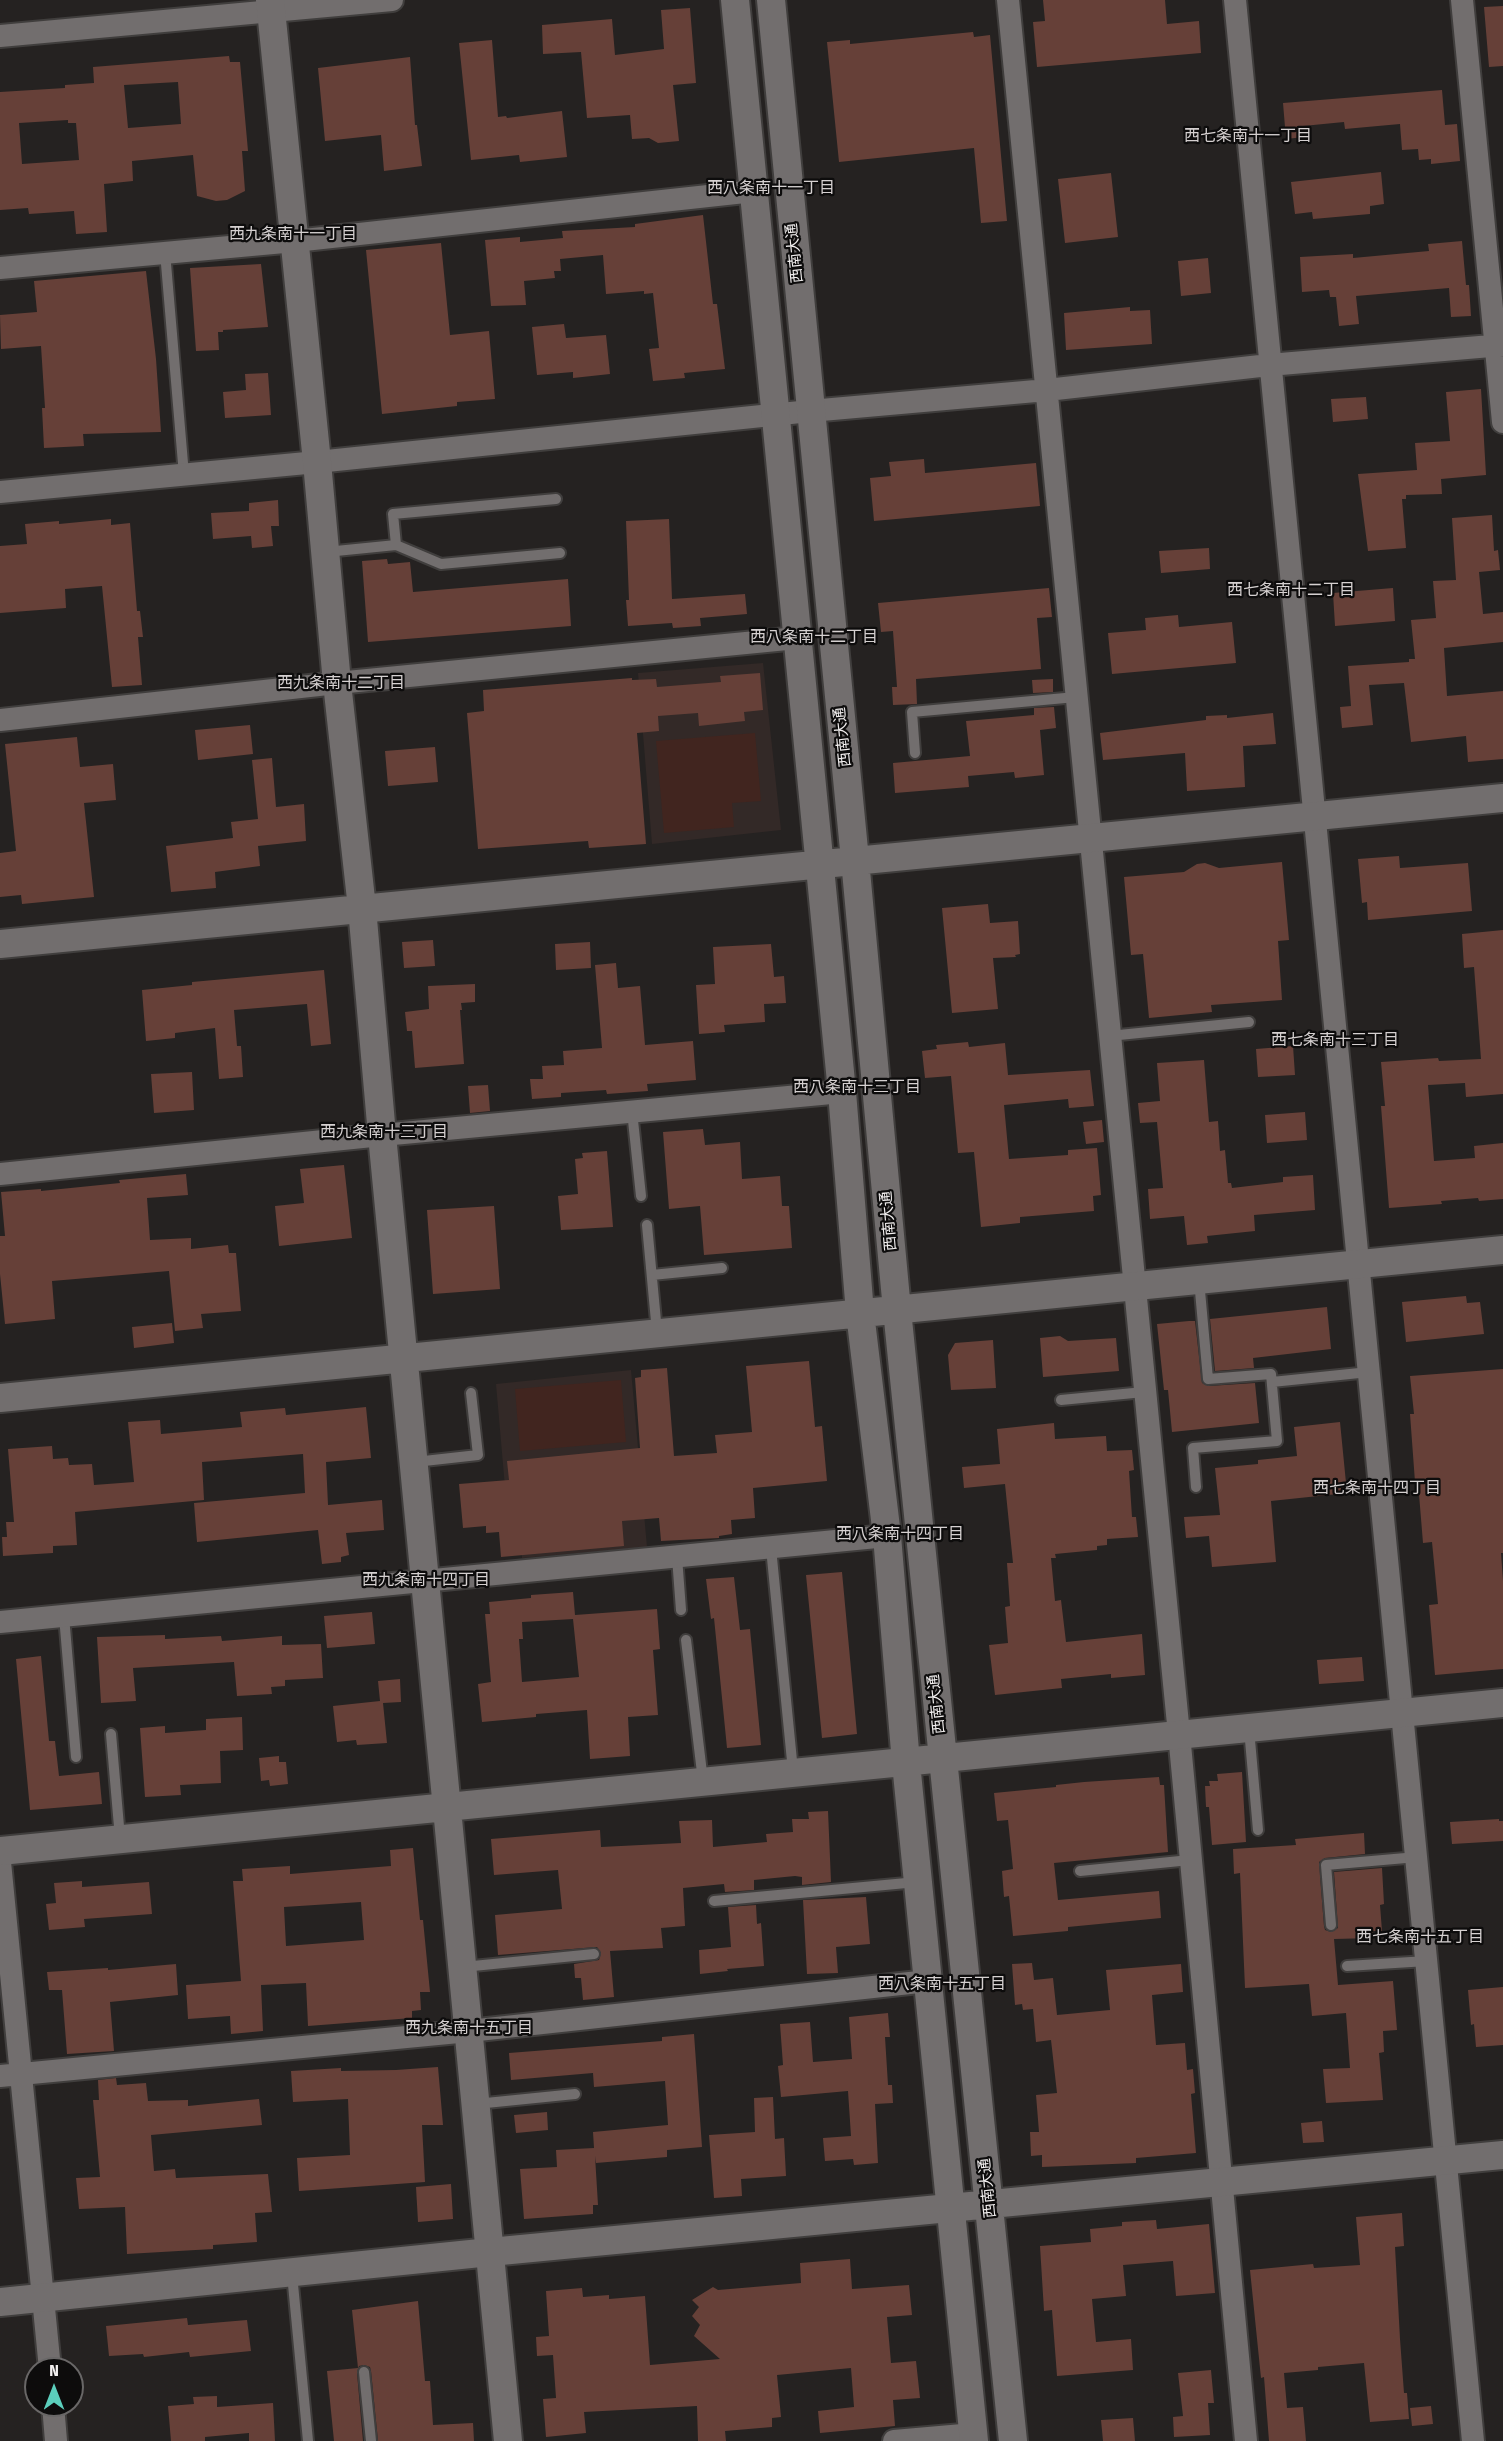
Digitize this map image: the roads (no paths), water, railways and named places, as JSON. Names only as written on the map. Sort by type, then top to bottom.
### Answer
[{"type":"street","points":[[0,36],[271,6],[392,0]]},
{"type":"street","points":[[735,0],[842,1092],[860,1313],[887,1536],[906,1763],[974,2437],[894,2441]]},
{"type":"street","name":"西南大通","points":[[771,0],[897,1310],[942,1759],[991,2206],[1013,2441]]},
{"type":"street","points":[[1008,0],[1179,1734],[1246,2441]]},
{"type":"street","points":[[1235,0],[1473,2441]]},
{"type":"street","points":[[1462,0],[1499,345],[1503,422]]},
{"type":"street","points":[[271,6],[337,683],[362,908],[508,2441]]},
{"type":"street","points":[[0,268],[295,241],[754,192]]},
{"type":"street","points":[[0,492],[810,411],[1047,390],[1269,365],[1499,345]]},
{"type":"street","points":[[0,720],[337,683],[797,638]]},
{"type":"street","points":[[0,944],[1503,798]]},
{"type":"street","points":[[0,1174],[842,1092]]},
{"type":"street","points":[[0,1398],[1503,1250]]},
{"type":"street","points":[[0,1622],[887,1536]]},
{"type":"street","points":[[0,1851],[1503,1703]]},
{"type":"street","points":[[0,1862],[10,2075],[44,2298],[49,2357]]},
{"type":"street","points":[[10,2075],[469,2031],[928,1982]]},
{"type":"street","points":[[0,2302],[490,2252],[991,2206],[1503,2155]]},
{"type":"street","points":[[54,2417],[56,2441]]},
{"type":"lane","points":[[165,252],[184,475]]},
{"type":"lane","points":[[396,545],[393,514],[556,499]]},
{"type":"lane","points":[[325,552],[396,545],[441,564],[560,553]]},
{"type":"lane","points":[[915,753],[912,712],[1076,697]]},
{"type":"lane","points":[[1109,1036],[1249,1022]]},
{"type":"lane","points":[[632,1112],[641,1196]]},
{"type":"lane","points":[[647,1225],[657,1332]]},
{"type":"lane","points":[[652,1275],[722,1269]]},
{"type":"lane","points":[[1196,1487],[1193,1448],[1277,1441],[1271,1374],[1208,1379],[1199,1280]]},
{"type":"lane","points":[[1272,1382],[1369,1372]]},
{"type":"lane","points":[[1061,1400],[1144,1392]]},
{"type":"lane","points":[[414,1462],[478,1455],[471,1393]]},
{"type":"lane","points":[[771,1548],[793,1773]]},
{"type":"lane","points":[[677,1557],[681,1610]]},
{"type":"lane","points":[[64,1616],[76,1757]]},
{"type":"lane","points":[[686,1640],[703,1781]]},
{"type":"lane","points":[[1249,1728],[1258,1830]]},
{"type":"lane","points":[[111,1734],[120,1839]]},
{"type":"lane","points":[[1331,1925],[1326,1865],[1417,1857]]},
{"type":"lane","points":[[1080,1871],[1190,1860]]},
{"type":"lane","points":[[714,1901],[918,1882]]},
{"type":"lane","points":[[463,1967],[594,1954]]},
{"type":"lane","points":[[1347,1966],[1426,1960]]},
{"type":"lane","points":[[476,2104],[575,2094]]},
{"type":"lane","points":[[292,2273],[308,2441]]},
{"type":"lane","points":[[364,2372],[372,2441]]},
{"type":"district","name":"西七条南十一丁目","points":[[1248,137]]},
{"type":"district","name":"西八条南十一丁目","points":[[771,189]]},
{"type":"district","name":"西九条南十一丁目","points":[[293,235]]},
{"type":"district","name":"西七条南十二丁目","points":[[1291,591]]},
{"type":"district","name":"西八条南十二丁目","points":[[814,638]]},
{"type":"district","name":"西九条南十二丁目","points":[[341,684]]},
{"type":"district","name":"西七条南十三丁目","points":[[1335,1041]]},
{"type":"district","name":"西八条南十三丁目","points":[[857,1088]]},
{"type":"district","name":"西九条南十三丁目","points":[[384,1133]]},
{"type":"district","name":"西七条南十四丁目","points":[[1377,1489]]},
{"type":"district","name":"西八条南十四丁目","points":[[900,1535]]},
{"type":"district","name":"西九条南十四丁目","points":[[426,1581]]},
{"type":"district","name":"西七条南十五丁目","points":[[1420,1938]]},
{"type":"district","name":"西八条南十五丁目","points":[[942,1985]]},
{"type":"district","name":"西九条南十五丁目","points":[[469,2029]]}]
